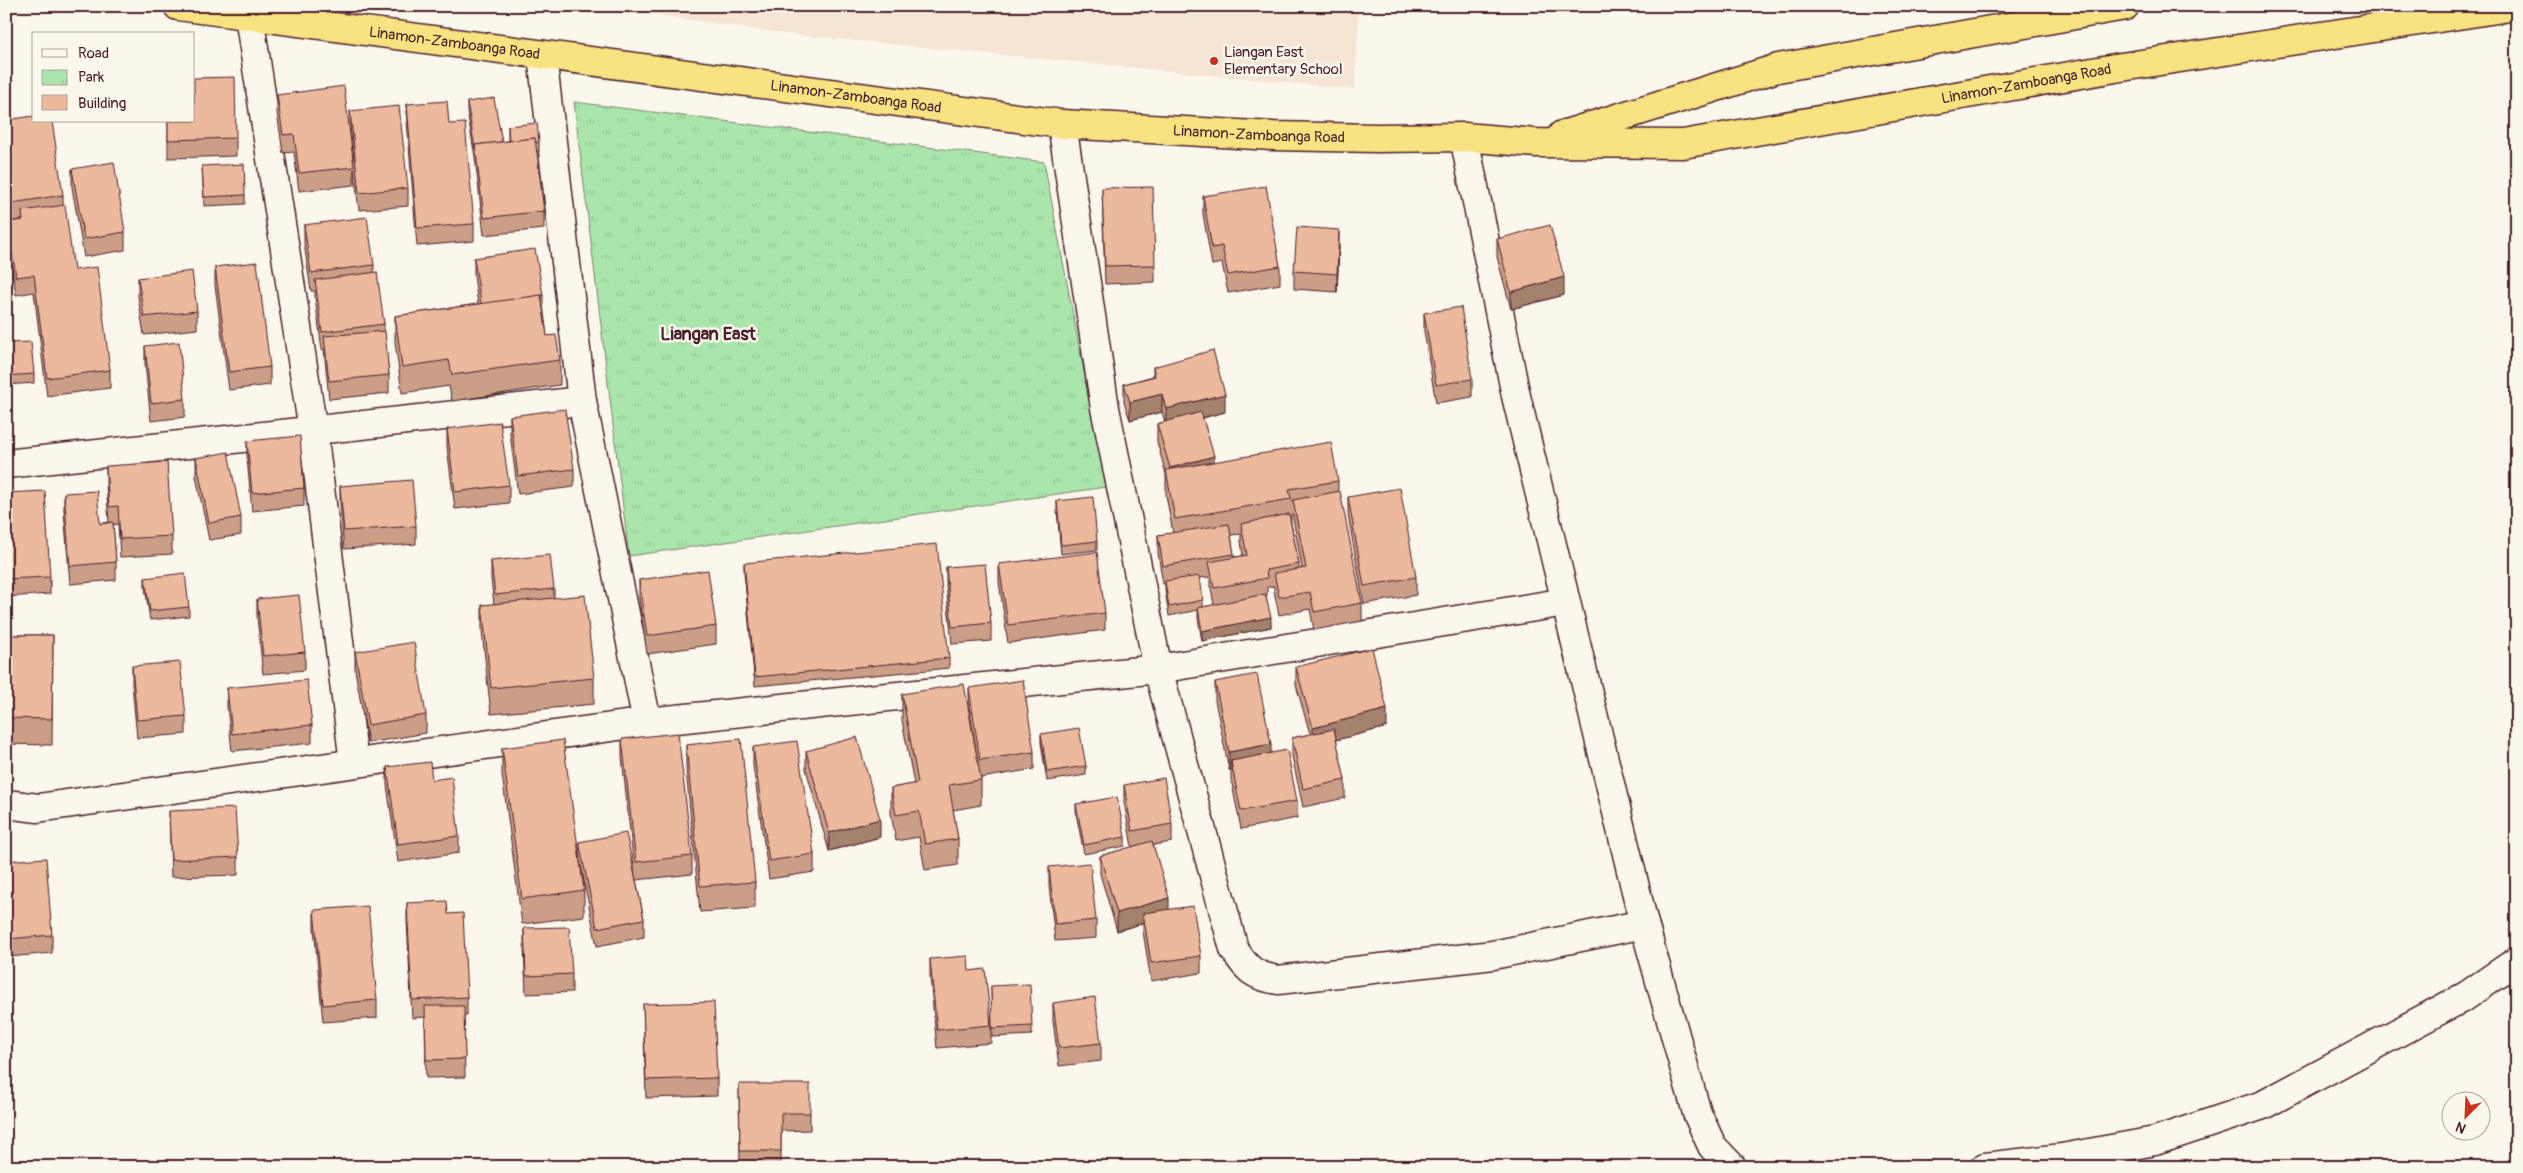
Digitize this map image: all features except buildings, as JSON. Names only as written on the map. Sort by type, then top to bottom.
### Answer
[{"type":"highway","name":"Linamon-Zamboanga Road","points":[[178,6],[1062,124],[1273,136],[1464,137],[1537,143],[1683,144],[2115,68],[2516,6]]},
{"type":"highway","name":"Linamon-Zamboanga Road","points":[[1537,143],[1778,68],[2125,6]]},
{"type":"street","points":[[249,16],[313,431],[354,763]]},
{"type":"street","points":[[542,55],[582,401],[646,722]]},
{"type":"street","points":[[1062,124],[1105,408],[1158,669],[1234,949],[1244,966],[1259,977],[1278,980],[1493,955],[1644,924]]},
{"type":"street","points":[[1464,137],[1516,396],[1644,924],[1697,1113],[1712,1146],[1732,1167]]},
{"type":"street","points":[[6,464],[582,401]]},
{"type":"street","points":[[6,804],[38,808],[646,722],[1158,669],[1566,602]]},
{"type":"street","points":[[1985,1167],[2062,1158],[2155,1141],[2263,1106],[2466,996],[2517,961]]},
{"type":"shaded area","name":"Liangan East Elementary School","points":[[596,6],[1359,6],[1355,89],[787,34]]},
{"type":"green space","points":[[574,102],[1044,162],[1106,487],[629,556]]},
{"type":"place","name":"Liangan East Elementary School","points":[[1214,61]]},
{"type":"district","name":"Liangan East","points":[[708,334]]}]
